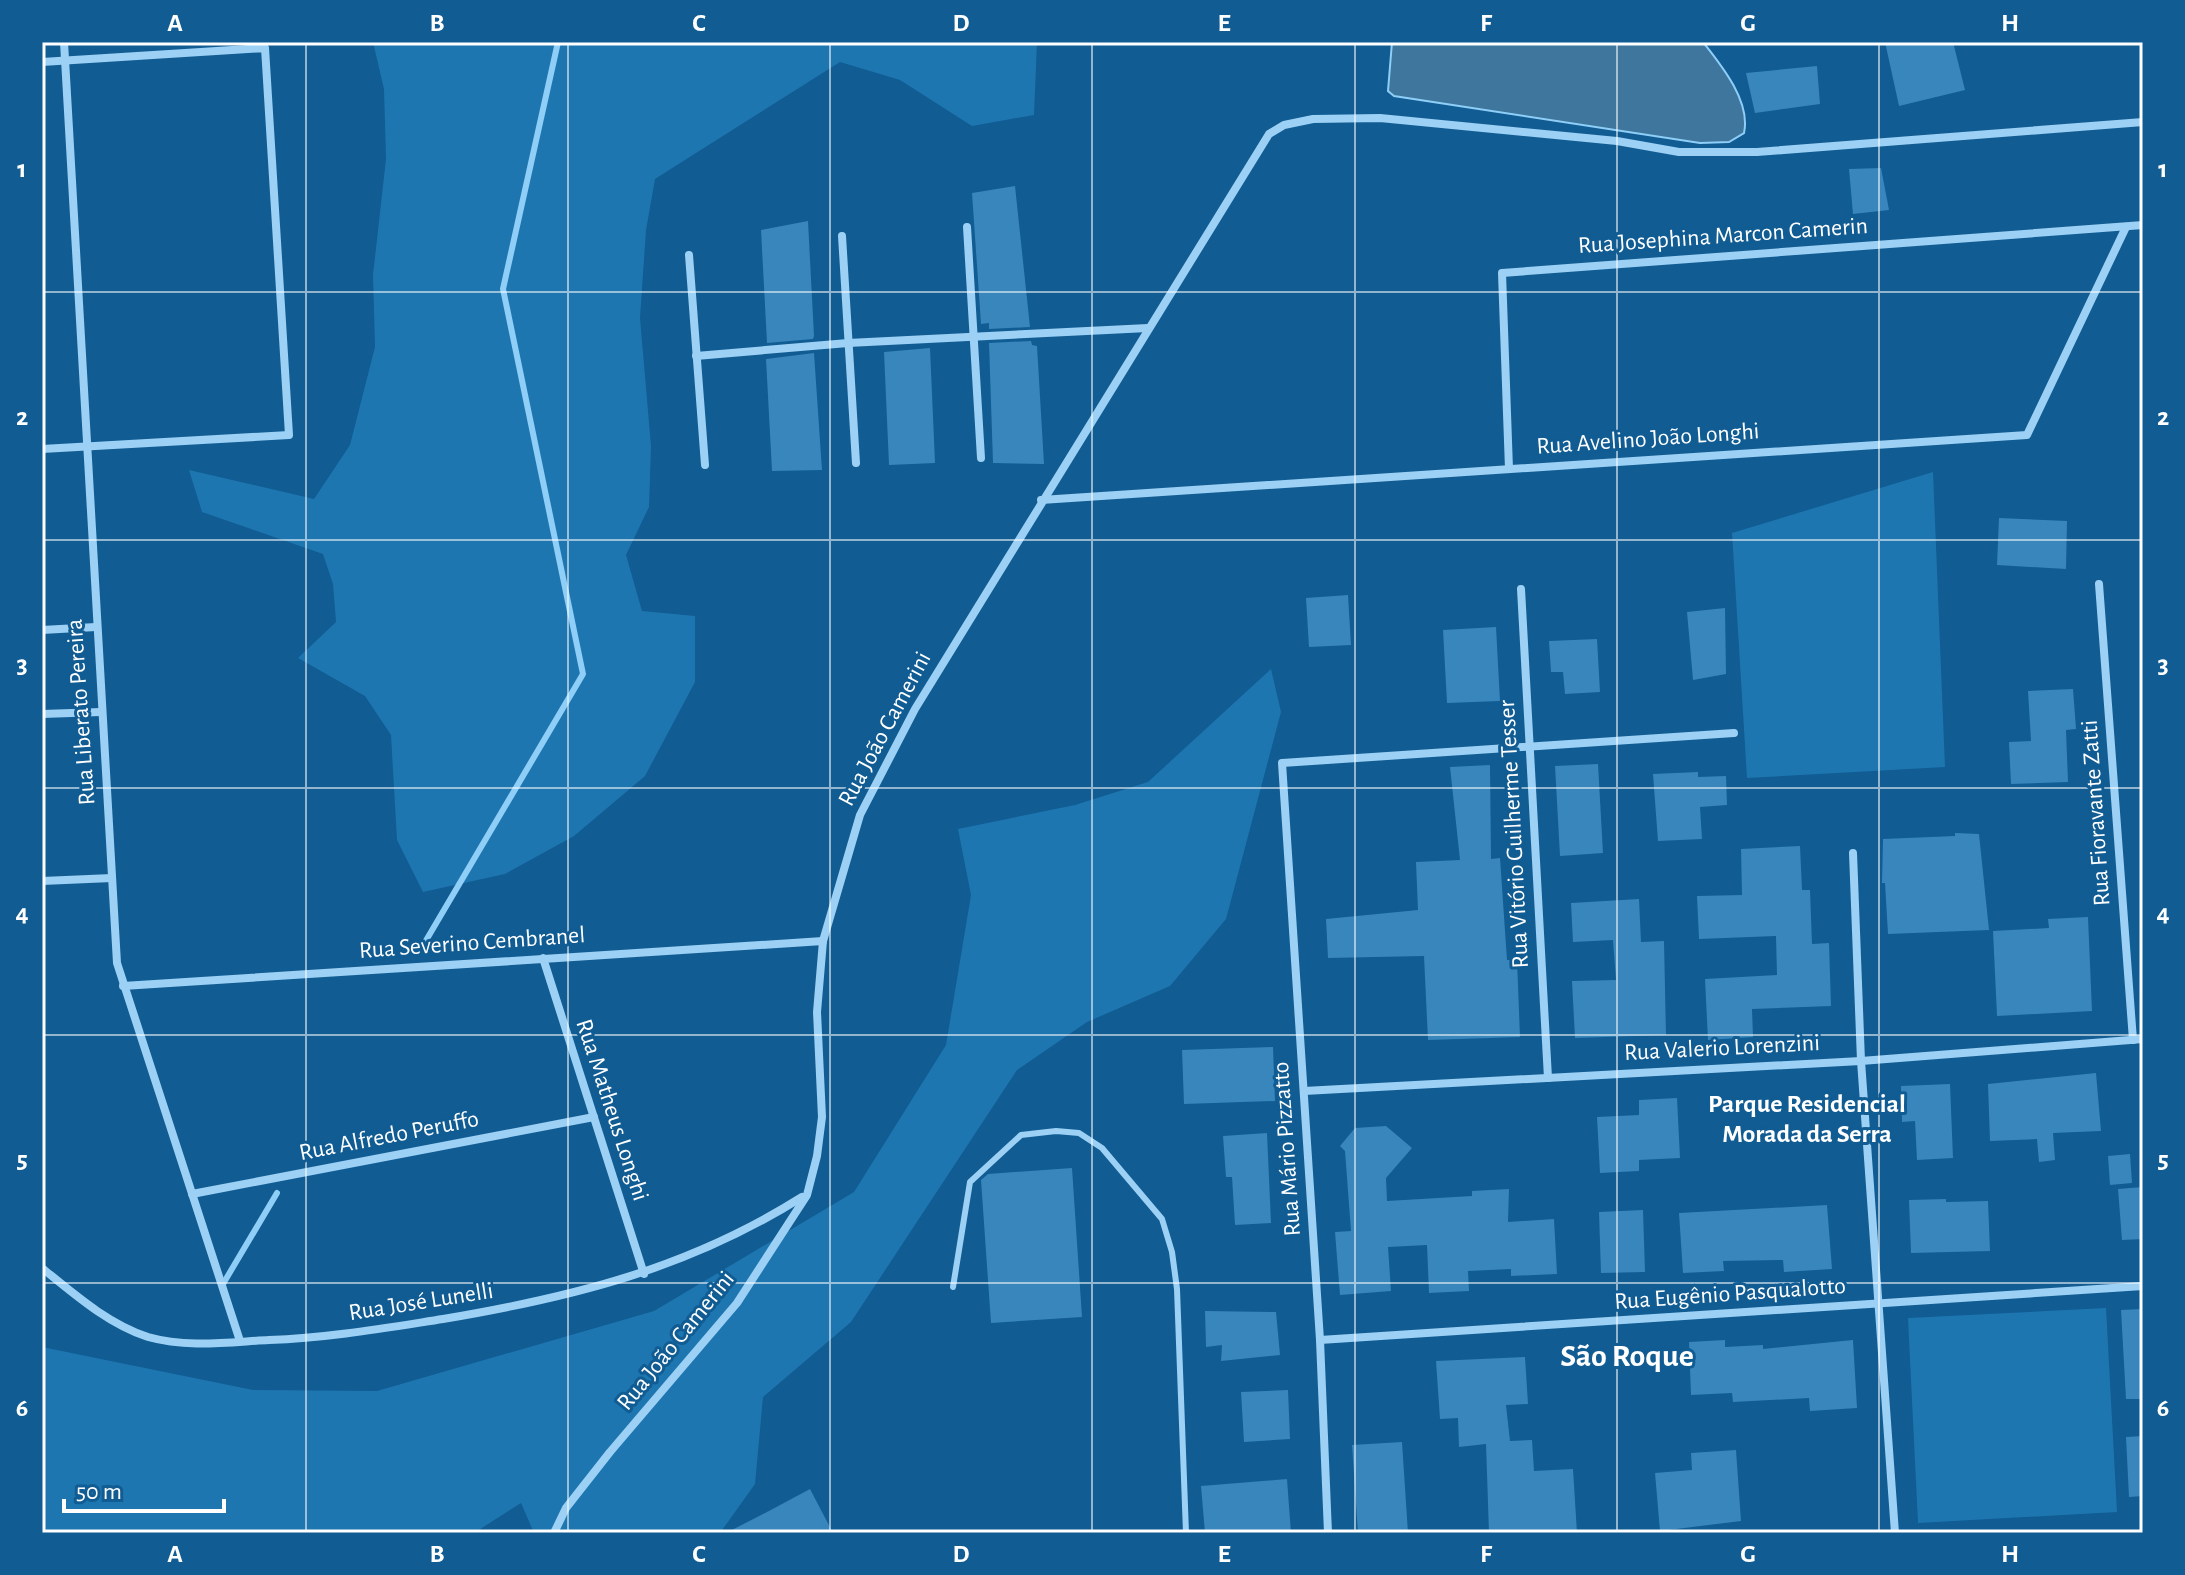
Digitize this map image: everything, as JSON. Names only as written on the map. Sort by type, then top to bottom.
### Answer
[{"type":"street","name":"Rua Liberato Pereira","points":[[64,42],[117,963],[240,1341]]},
{"type":"street","points":[[42,62],[265,48],[289,435],[42,449]]},
{"type":"street","name":"Rua João Camerini","points":[[554,1533],[566,1508],[610,1452],[737,1303],[807,1195],[817,1156],[822,1117],[817,1012],[823,941],[860,815],[915,709],[1269,134],[1284,125],[1313,119],[1380,118],[1617,141],[1679,152],[1757,152],[2143,122]]},
{"type":"street","name":"Rua Josephina Marcon Camerin","points":[[1509,469],[1502,273],[2143,225]]},
{"type":"street","points":[[967,227],[981,458]]},
{"type":"street","name":"Rua Avelino João Longhi","points":[[1041,500],[2027,435],[2126,227]]},
{"type":"street","points":[[842,236],[856,463]]},
{"type":"street","points":[[689,255],[705,465]]},
{"type":"street","points":[[696,356],[848,343],[1148,328]]},
{"type":"street","name":"Rua Fioravante Zatti","points":[[2099,584],[2133,1040]]},
{"type":"street","name":"Rua Vitório Guilherme Tesser","points":[[1521,589],[1548,1078]]},
{"type":"street","points":[[42,630],[96,627]]},
{"type":"street","points":[[42,714],[101,712]]},
{"type":"street","points":[[1529,746],[1734,733]]},
{"type":"street","name":"Rua Mário Pizzatto","points":[[1328,1533],[1320,1340],[1282,763],[1529,746]]},
{"type":"street","points":[[1853,853],[1861,1061],[1881,1305],[1895,1533]]},
{"type":"street","points":[[42,881],[112,878]]},
{"type":"street","name":"Rua Severino Cembranel","points":[[123,986],[823,941]]},
{"type":"street","name":"Rua Matheus Longhi","points":[[543,958],[644,1274]]},
{"type":"street","name":"Rua Valerio Lorenzini","points":[[1304,1091],[1861,1061],[2143,1039]]},
{"type":"street","name":"Rua Alfredo Peruffo","points":[[192,1194],[594,1117]]},
{"type":"street","name":"Rua José Lunelli","points":[[42,1268],[95,1310],[146,1336],[180,1343],[345,1335],[542,1302],[644,1274],[749,1230],[807,1195]]},
{"type":"street","name":"Rua Eugênio Pasqualotto","points":[[1320,1340],[2143,1286]]},
{"type":"lane","points":[[953,1287],[970,1182],[992,1158],[1021,1135],[1056,1131],[1079,1133],[1102,1148],[1162,1219],[1172,1252],[1177,1289],[1186,1533]]},
{"type":"shaded area","points":[[373,42],[1037,42],[1034,115],[972,126],[900,80],[840,62],[655,179],[646,230],[640,318],[651,446],[649,507],[626,555],[642,611],[695,616],[695,682],[645,776],[574,836],[505,874],[423,892],[397,840],[391,735],[365,696],[298,658],[336,622],[333,584],[323,554],[202,512],[189,470],[314,499],[350,445],[375,347],[373,275],[386,159],[384,89]]},
{"type":"shaded area","points":[[1392,42],[1703,42],[1739,97],[1745,121],[1744,133],[1729,142],[1700,143],[1394,96],[1388,91]]},
{"type":"shaded area","points":[[1933,472],[1945,767],[1747,778],[1732,533]]},
{"type":"shaded area","points":[[1271,669],[1281,712],[1226,919],[1170,986],[1087,1022],[1017,1070],[851,1322],[763,1397],[755,1484],[720,1533],[534,1533],[521,1503],[474,1533],[42,1531],[42,1347],[253,1390],[377,1391],[654,1311],[854,1192],[946,1045],[971,895],[958,829],[1075,805],[1148,782]]},
{"type":"shaded area","points":[[2106,1308],[2117,1512],[1918,1523],[1908,1318]]},
{"type":"building","points":[[1885,42],[1953,42],[1965,90],[1899,106]]},
{"type":"building","points":[[1817,66],[1820,104],[1755,113],[1746,73]]},
{"type":"building","points":[[1881,168],[1889,210],[1853,214],[1849,169]]},
{"type":"building","points":[[1015,186],[1030,327],[989,329],[989,323],[981,324],[972,193]]},
{"type":"building","points":[[808,221],[813,339],[767,343],[761,230]]},
{"type":"building","points":[[1031,341],[1032,345],[1037,346],[1044,464],[993,463],[989,343]]},
{"type":"building","points":[[930,348],[935,463],[889,465],[884,352]]},
{"type":"building","points":[[814,353],[822,470],[772,471],[766,359]]},
{"type":"building","points":[[1999,518],[2067,521],[2066,569],[1997,565]]},
{"type":"building","points":[[1348,595],[1351,645],[1309,647],[1306,598]]},
{"type":"building","points":[[1725,608],[1726,674],[1693,680],[1687,612]]},
{"type":"building","points":[[1496,627],[1500,701],[1447,703],[1443,630]]},
{"type":"building","points":[[1597,639],[1600,692],[1565,694],[1563,672],[1551,672],[1549,641]]},
{"type":"building","points":[[2073,689],[2076,729],[2066,730],[2068,782],[2011,784],[2009,742],[2031,741],[2028,691]]},
{"type":"building","points":[[1598,764],[1603,853],[1560,856],[1555,766]]},
{"type":"building","points":[[1490,765],[1491,859],[1500,858],[1507,960],[1517,960],[1520,1037],[1428,1040],[1424,956],[1328,958],[1326,919],[1418,910],[1416,862],[1460,860],[1450,767]]},
{"type":"building","points":[[1698,772],[1698,777],[1726,776],[1727,805],[1700,807],[1702,839],[1658,841],[1653,774]]},
{"type":"building","points":[[1955,833],[1979,834],[1989,930],[1888,934],[1885,883],[1882,883],[1883,839],[1955,836]]},
{"type":"building","points":[[1800,846],[1802,890],[1810,890],[1812,944],[1829,943],[1831,1006],[1752,1009],[1753,1037],[1708,1040],[1705,979],[1777,975],[1776,936],[1699,939],[1697,896],[1742,895],[1741,849]]},
{"type":"building","points":[[1639,899],[1641,942],[1664,941],[1666,1035],[1575,1038],[1572,981],[1616,980],[1613,940],[1573,942],[1571,903]]},
{"type":"building","points":[[2088,917],[2092,1011],[1997,1016],[1993,931],[2049,928],[2048,919]]},
{"type":"building","points":[[1273,1047],[1275,1101],[1184,1104],[1182,1050]]},
{"type":"building","points":[[2096,1073],[2101,1131],[2053,1133],[2055,1160],[2039,1162],[2037,1139],[1990,1141],[1988,1084]]},
{"type":"building","points":[[1950,1084],[1953,1158],[1917,1160],[1915,1121],[1902,1122],[1901,1086]]},
{"type":"building","points":[[1677,1098],[1680,1158],[1639,1160],[1639,1171],[1600,1173],[1597,1117],[1639,1115],[1639,1100]]},
{"type":"building","points":[[1386,1126],[1412,1148],[1386,1178],[1387,1201],[1472,1196],[1472,1191],[1509,1189],[1508,1222],[1554,1219],[1557,1274],[1511,1276],[1511,1269],[1468,1271],[1469,1291],[1429,1293],[1427,1245],[1388,1247],[1391,1291],[1340,1295],[1335,1232],[1351,1231],[1345,1151],[1340,1146],[1355,1128]]},
{"type":"building","points":[[1267,1133],[1271,1223],[1235,1225],[1232,1177],[1226,1177],[1223,1136]]},
{"type":"building","points":[[2130,1154],[2132,1183],[2110,1185],[2108,1156]]},
{"type":"building","points":[[1072,1168],[1082,1317],[991,1323],[981,1180],[988,1174]]},
{"type":"building","points":[[2143,1187],[2143,1239],[2122,1240],[2118,1189]]},
{"type":"building","points":[[1946,1199],[1946,1202],[1988,1201],[1990,1251],[1911,1253],[1909,1200]]},
{"type":"building","points":[[1827,1205],[1832,1269],[1784,1272],[1783,1260],[1723,1261],[1724,1271],[1683,1273],[1679,1213]]},
{"type":"building","points":[[1643,1210],[1645,1272],[1601,1273],[1599,1212]]},
{"type":"building","points":[[2143,1309],[2143,1399],[2126,1399],[2121,1310]]},
{"type":"building","points":[[1205,1311],[1276,1312],[1280,1355],[1221,1361],[1222,1345],[1206,1347]]},
{"type":"building","points":[[1725,1340],[1725,1347],[1763,1345],[1763,1349],[1853,1340],[1857,1408],[1810,1411],[1809,1398],[1733,1402],[1732,1393],[1691,1395],[1689,1342]]},
{"type":"building","points":[[1525,1357],[1528,1404],[1506,1405],[1510,1441],[1532,1440],[1534,1471],[1573,1469],[1577,1533],[1489,1533],[1486,1444],[1459,1447],[1458,1418],[1440,1419],[1436,1361]]},
{"type":"building","points":[[1288,1390],[1290,1439],[1244,1442],[1241,1392]]},
{"type":"building","points":[[2143,1436],[2143,1496],[2129,1497],[2126,1437]]},
{"type":"building","points":[[1402,1442],[1408,1533],[1358,1533],[1352,1445]]},
{"type":"building","points":[[1736,1450],[1741,1521],[1660,1531],[1655,1473],[1692,1470],[1691,1453]]},
{"type":"building","points":[[1287,1479],[1291,1533],[1205,1533],[1201,1486]]},
{"type":"building","points":[[810,1489],[833,1533],[726,1533],[767,1512]]},
{"type":"waterway","points":[[421,949],[583,674],[503,289],[558,42]]},
{"type":"waterway","points":[[223,1284],[277,1193]]},
{"type":"district","name":"Parque Residencial Morada da Serra","points":[[1807,1119]]},
{"type":"district","name":"São Roque","points":[[1627,1356]]}]
